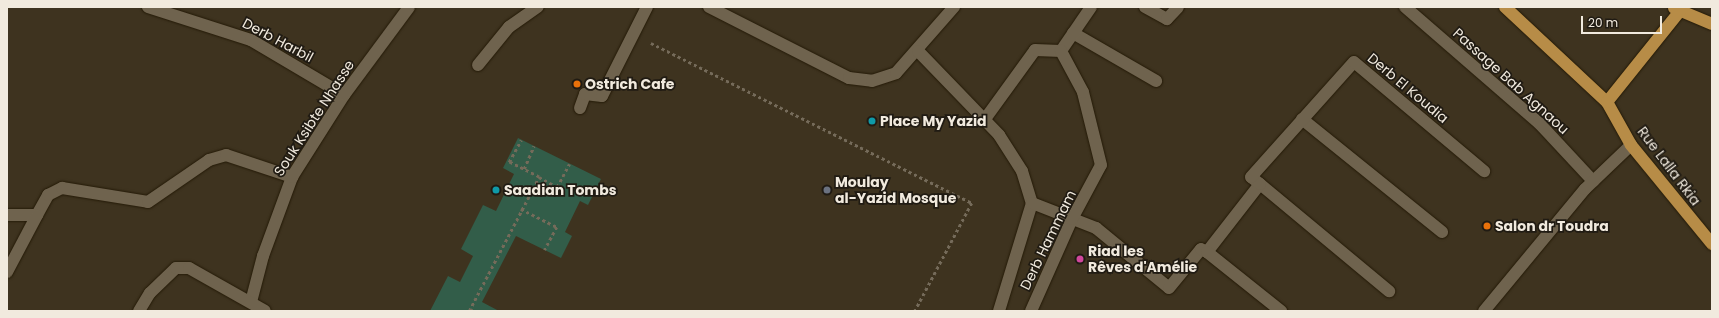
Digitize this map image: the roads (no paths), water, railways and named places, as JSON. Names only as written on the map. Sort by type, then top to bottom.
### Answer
[{"type":"main road","name":"Rue Lalla Rkia","points":[[1505,7],[1607,102],[1632,145],[1712,244]]},
{"type":"main road","points":[[1607,102],[1677,9],[1712,24]]},
{"type":"street","name":"Derb Harbil","points":[[148,7],[251,40],[344,95]]},
{"type":"street","name":"Souk Ksibte Nhasse","points":[[251,302],[263,256],[292,177],[344,95],[409,7]]},
{"type":"street","points":[[478,65],[509,27],[538,7]]},
{"type":"street","points":[[580,108],[585,94],[602,96],[647,7]]},
{"type":"street","points":[[709,7],[860,81],[885,79],[896,73],[918,51],[954,7]]},
{"type":"street","points":[[985,119],[1035,50],[1061,51],[1091,7]]},
{"type":"street","points":[[1144,7],[1172,22],[1178,7]]},
{"type":"street","name":"Passage Bab Agnaou","points":[[1405,7],[1540,124],[1593,181]]},
{"type":"street","points":[[1073,33],[1156,81]]},
{"type":"street","points":[[918,51],[985,119],[1022,171],[1032,203],[999,311]]},
{"type":"street","name":"Derb Hammam","points":[[1031,311],[1072,219],[1093,183],[1101,165],[1083,92],[1061,51]]},
{"type":"street","name":"Derb El Koudia","points":[[1260,184],[1251,177],[1354,62],[1484,171]]},
{"type":"street","points":[[1302,119],[1442,232]]},
{"type":"street","points":[[1484,311],[1593,181],[1632,145]]},
{"type":"street","points":[[7,272],[48,196],[62,188],[148,202],[155,200],[209,160],[226,155],[292,177]]},
{"type":"street","points":[[1206,252],[1260,184],[1389,291]]},
{"type":"street","points":[[1032,203],[1096,228],[1169,288],[1201,248],[1281,311]]},
{"type":"street","points":[[7,215],[37,215]]},
{"type":"street","points":[[139,311],[150,293],[176,268],[189,268],[265,311]]},
{"type":"place","name":"Ostrich Cafe","points":[[577,84]]},
{"type":"place","name":"Place My Yazid","points":[[872,121]]},
{"type":"place","name":"Saadian Tombs","points":[[496,190]]},
{"type":"place","name":"Moulay al-Yazid Mosque","points":[[827,190]]},
{"type":"place","name":"Salon dr Toudra","points":[[1487,226]]},
{"type":"place","name":"Riad les Rêves d'Amélie","points":[[1080,259]]}]
